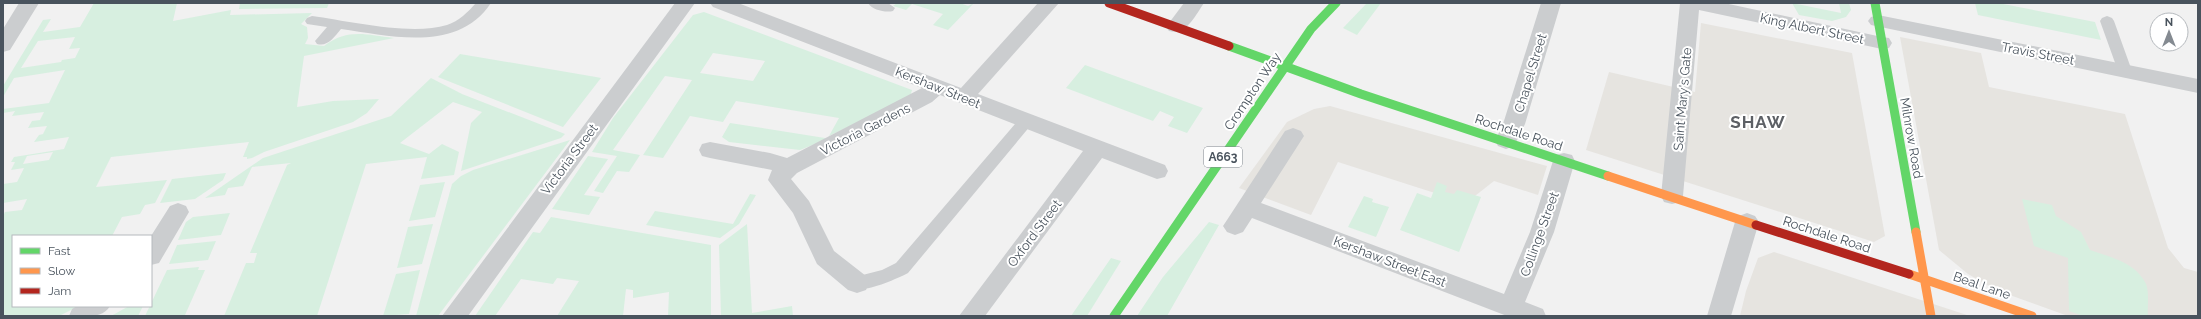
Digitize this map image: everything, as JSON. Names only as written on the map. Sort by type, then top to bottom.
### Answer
[{"type":"street","points":[[3,45],[29,3]]},
{"type":"street","name":"Victoria Street","points":[[454,316],[685,3]]},
{"type":"street","name":"Kershaw Street","points":[[720,3],[1157,171]]},
{"type":"street","points":[[964,97],[1049,3]]},
{"type":"street","name":"Rochdale Road","points":[[1109,3],[1285,65],[1361,94],[1861,260],[1924,278]]},
{"type":"street","points":[[1176,27],[1194,3]]},
{"type":"street","name":"Crompton Way","points":[[1114,316],[1310,29],[1336,3]]},
{"type":"street","name":"Chapel Street","points":[[1506,141],[1514,124],[1551,3]]},
{"type":"street","name":"Saint Mary's Gate","points":[[1672,196],[1690,3]]},
{"type":"street","name":"King Albert Street","points":[[1695,3],[1882,43]]},
{"type":"street","name":"Milnrow Road","points":[[1876,12],[1931,316]]},
{"type":"street","name":"Travis Street","points":[[1876,12],[2125,71],[2198,86]]},
{"type":"street","name":"Victoria Gardens","points":[[789,167],[901,111],[928,95],[937,86]]},
{"type":"street","name":"Kershaw Street East","points":[[1293,136],[1241,217],[1534,316]]},
{"type":"street","name":"Oxford Street","points":[[971,316],[1097,149]]},
{"type":"street","points":[[710,150],[770,161],[789,167],[780,176],[779,180],[801,207],[812,227],[825,257],[857,282]]},
{"type":"street","name":"Collinge Street","points":[[1511,307],[1542,232],[1564,161]]},
{"type":"street","points":[[152,254],[178,212]]},
{"type":"street","points":[[1719,316],[1747,222]]},
{"type":"street","name":"Beal Lane","points":[[1924,278],[2032,316]]},
{"type":"street","points":[[81,316],[96,307]]},
{"type":"lane","points":[[312,21],[422,33],[436,32],[447,30],[465,22],[484,3]]},
{"type":"lane","points":[[2107,21],[2125,71]]},
{"type":"lane","points":[[322,41],[338,24]]},
{"type":"lane","points":[[857,282],[886,276],[902,268],[1026,121]]},
{"type":"shaded area","points":[[1701,23],[1852,53],[1885,236],[1874,242],[1586,150],[1609,72],[1695,92]]},
{"type":"shaded area","points":[[1900,37],[1981,53],[1989,87],[2125,114],[2168,248],[2184,268],[2198,272],[2198,316],[2068,316],[1996,290],[1968,274],[1939,250]]},
{"type":"shaded area","points":[[1330,106],[1547,166],[1538,195],[1494,181],[1466,203],[1338,162],[1311,215],[1239,188],[1287,122],[1314,109]]},
{"type":"shaded area","points":[[1774,252],[1970,316],[1740,316],[1746,291],[1758,258]]},
{"type":"green space","points":[[94,3],[177,3],[173,21],[231,10],[230,15],[312,13],[301,24],[307,27],[308,38],[305,44],[324,46],[341,37],[358,34],[394,38],[304,56],[297,107],[333,101],[379,99],[367,113],[353,122],[247,159],[247,157],[243,157],[249,142],[111,157],[96,187],[167,180],[155,203],[145,205],[140,214],[122,217],[113,235],[12,235],[12,307],[77,307],[59,316],[3,316],[3,216],[5,212],[22,210],[27,199],[3,203],[3,184],[17,182],[24,168],[11,170],[15,162],[11,162],[14,157],[64,149],[69,137],[34,142],[39,135],[43,134],[47,126],[28,128],[32,121],[40,120],[44,112],[12,116],[15,111],[3,113],[3,109],[49,103],[65,70],[14,78],[3,97],[3,86],[43,20],[51,19],[43,32],[80,27]],"holes":[[[75,37],[69,49],[80,48],[75,58],[62,60],[61,62],[21,68],[38,41]],[[53,152],[49,160],[23,164],[27,156]]]},
{"type":"green space","points":[[240,3],[329,3],[327,8],[239,9]]},
{"type":"green space","points":[[897,3],[960,3],[968,6],[974,3],[948,30],[933,25],[943,14],[912,4],[906,10],[893,6]]},
{"type":"green space","points":[[1367,3],[1381,3],[1357,35],[1343,28]]},
{"type":"green space","points":[[1792,3],[1841,13],[1839,3],[1849,3],[1851,10],[1846,17],[1832,21],[1799,15]]},
{"type":"green space","points":[[1975,3],[1998,3],[2095,22],[2101,40],[1978,15]]},
{"type":"green space","points":[[704,12],[912,90],[910,97],[829,136],[839,118],[736,101],[723,122],[690,116],[663,158],[643,155],[692,80],[665,76],[613,150],[640,155],[629,172],[617,171],[603,193],[594,191],[617,156],[592,152],[613,118],[693,15]],"holes":[[[713,53],[765,61],[753,81],[700,73]]]},
{"type":"green space","points":[[460,54],[601,78],[563,127],[438,77]]},
{"type":"green space","points":[[1085,65],[1203,108],[1187,133],[1168,126],[1174,117],[1160,111],[1153,121],[1066,88]]},
{"type":"green space","points":[[431,78],[462,94],[565,134],[561,138],[461,171],[471,123],[482,112],[453,102],[400,143],[429,154],[442,144],[459,152],[454,175],[421,179],[427,157],[366,164],[317,316],[224,316],[246,263],[254,263],[257,253],[250,253],[287,165],[291,163],[252,167],[243,186],[228,188],[225,195],[205,198],[263,158],[391,116]]},
{"type":"green space","points":[[730,123],[825,138],[825,140],[800,150],[729,142],[722,137]]},
{"type":"green space","points":[[570,140],[438,316],[416,316],[452,184],[461,176],[473,170]]},
{"type":"green space","points":[[588,156],[608,159],[584,195],[600,197],[589,215],[552,209]]},
{"type":"green space","points":[[226,173],[223,180],[195,199],[160,203],[172,179]]},
{"type":"green space","points":[[445,182],[435,217],[409,221],[420,185]]},
{"type":"green space","points":[[1437,182],[1447,186],[1445,192],[1454,194],[1457,190],[1481,197],[1459,252],[1400,230],[1417,193],[1431,198]]},
{"type":"green space","points":[[750,194],[756,195],[739,224],[720,238],[646,225],[655,211],[733,224]]},
{"type":"green space","points":[[1364,196],[1373,199],[1372,202],[1389,207],[1376,237],[1348,227]]},
{"type":"green space","points":[[2022,199],[2052,205],[2056,216],[2081,232],[2090,250],[2121,261],[2135,270],[2147,285],[2148,316],[2083,316],[2069,311],[2068,258],[2034,246]]},
{"type":"green space","points":[[230,213],[221,235],[178,240],[186,222],[193,217]]},
{"type":"green space","points":[[551,217],[711,245],[711,316],[668,316],[669,292],[633,298],[633,290],[626,289],[623,316],[557,316],[579,281],[557,278],[553,284],[521,279],[495,316],[475,316],[533,232],[540,233]]},
{"type":"green space","points":[[1209,222],[1219,225],[1167,316],[1137,316],[1163,277]]},
{"type":"green space","points":[[433,224],[422,264],[397,268],[408,227]]},
{"type":"green space","points":[[747,224],[752,313],[792,306],[793,316],[721,316],[719,245]]},
{"type":"green space","points":[[216,241],[208,260],[169,264],[177,245]]},
{"type":"green space","points":[[1111,258],[1121,261],[1087,316],[1071,316]]},
{"type":"green space","points":[[199,267],[198,270],[205,270],[185,315],[145,316],[149,307],[152,307],[152,301],[167,270]]},
{"type":"green space","points":[[420,270],[409,314],[383,316],[396,274]]},
{"type":"green space","points":[[127,307],[142,307],[138,316],[111,316]]},
{"type":"traffic: fast","points":[[1114,316],[1311,29],[1336,3]]},
{"type":"traffic: fast","points":[[1875,3],[1916,232]]},
{"type":"traffic: fast","points":[[1229,46],[1361,94],[1608,176]]},
{"type":"traffic: slow","points":[[1608,176],[1756,225]]},
{"type":"traffic: slow","points":[[1916,232],[1931,316]]},
{"type":"traffic: slow","points":[[1909,274],[2032,316]]},
{"type":"traffic: jam","points":[[1109,3],[1229,46]]},
{"type":"traffic: jam","points":[[1756,225],[1909,274]]},
{"type":"district","name":"SHAW","points":[[1758,122]]}]
